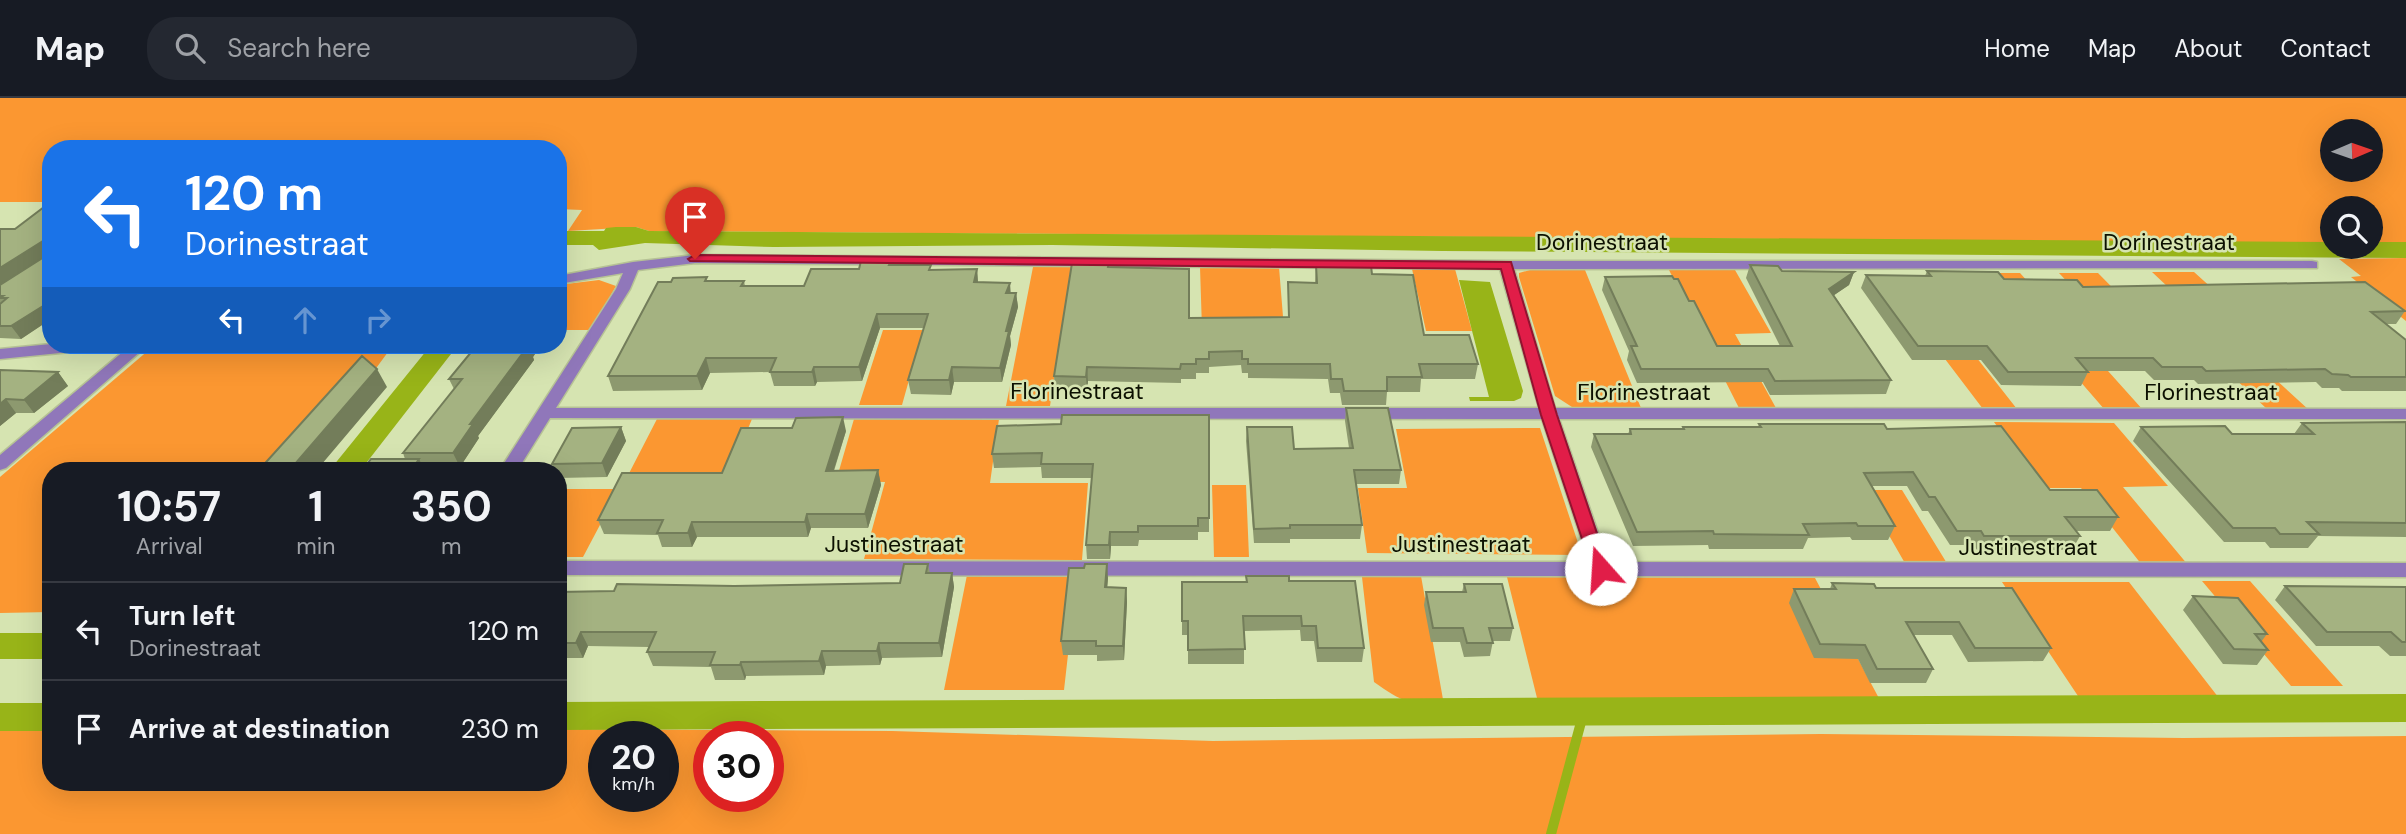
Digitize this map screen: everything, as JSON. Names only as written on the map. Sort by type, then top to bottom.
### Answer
[{"type":"street","name":"Dorinestraat","points":[[567,277],[695,259],[1506,265],[2312,265]]},
{"type":"street","points":[[1506,265],[1549,415],[1601,569]]},
{"type":"street","points":[[514,462],[623,289],[633,266]]},
{"type":"street","points":[[0,354],[42,350]]},
{"type":"street","points":[[0,464],[129,354]]},
{"type":"street","name":"Florinestraat","points":[[547,413],[2406,414]]},
{"type":"street","name":"Justinestraat","points":[[567,568],[1914,572],[2406,570]]},
{"type":"shaded area","points":[[0,98],[2406,98],[2406,244],[2383,244],[2383,196],[2320,196],[2320,243],[649,231],[636,227],[568,231],[582,210],[567,209],[567,140],[42,140],[42,202],[0,202]]},
{"type":"shaded area","points":[[636,227],[649,231],[2320,242],[2320,257],[1442,251],[1052,245],[774,247],[645,243],[599,250],[593,245],[567,245],[567,231],[604,231],[606,228]]},
{"type":"shaded area","points":[[2383,242],[2406,242],[2406,258],[2383,258]]},
{"type":"shaded area","points":[[2406,258],[2406,321],[2351,277],[2361,276],[2339,259]]},
{"type":"shaded area","points":[[1033,267],[1071,267],[1050,406],[1006,406]]},
{"type":"shaded area","points":[[1200,267],[1279,267],[1284,329],[1202,329]]},
{"type":"shaded area","points":[[1412,269],[1455,269],[1472,331],[1426,331]]},
{"type":"shaded area","points":[[1530,270],[1585,270],[1641,408],[1572,407],[1555,396],[1519,277],[1519,273]]},
{"type":"shaded area","points":[[1669,270],[1735,270],[1771,333],[1735,334],[1776,408],[1739,408]]},
{"type":"shaded area","points":[[2152,272],[2194,272],[2263,334],[2227,335],[2309,410],[2268,410],[2188,334],[2217,333]]},
{"type":"shaded area","points":[[1986,273],[2020,273],[2143,410],[2105,410]]},
{"type":"shaded area","points":[[2059,273],[2098,273],[2159,335],[2117,335]]},
{"type":"shaded area","points":[[599,280],[616,286],[591,330],[567,330],[567,284]]},
{"type":"shaded area","points":[[1459,280],[1490,282],[1523,391],[1521,398],[1514,401],[1470,401],[1469,397],[1489,397]]},
{"type":"shaded area","points":[[883,330],[923,330],[902,405],[859,405]]},
{"type":"shaded area","points":[[1926,334],[1958,334],[2017,409],[1983,409]]},
{"type":"shaded area","points":[[144,354],[387,354],[363,386],[291,462],[42,462],[42,612],[0,613],[0,477]]},
{"type":"shaded area","points":[[657,419],[752,419],[725,484],[623,485]]},
{"type":"shaded area","points":[[854,419],[999,419],[990,483],[1088,483],[1082,560],[864,559],[885,482],[836,481]]},
{"type":"shaded area","points":[[1994,422],[2114,423],[2168,486],[2123,487],[2188,565],[2142,565],[2081,488],[2042,488]]},
{"type":"shaded area","points":[[1540,428],[1582,555],[1367,553],[1358,488],[1407,488],[1396,429]]},
{"type":"shaded area","points":[[1212,485],[1246,485],[1249,557],[1214,557]]},
{"type":"shaded area","points":[[567,489],[619,489],[583,557],[567,557]]},
{"type":"shaded area","points":[[1863,490],[1902,490],[1948,565],[1906,565]]},
{"type":"shaded area","points":[[967,575],[1077,575],[1064,690],[944,690]]},
{"type":"shaded area","points":[[1421,576],[1444,705],[1407,701],[1374,682],[1362,577]]},
{"type":"shaded area","points":[[1507,577],[1815,578],[1882,704],[1538,702]]},
{"type":"shaded area","points":[[2202,581],[2250,581],[2343,686],[2291,686]]},
{"type":"shaded area","points":[[2002,582],[2129,582],[2222,702],[2082,702]]},
{"type":"shaded area","points":[[0,724],[42,725],[42,791],[567,791],[567,729],[588,729],[588,812],[679,812],[679,730],[693,730],[693,812],[784,812],[784,730],[1213,741],[1821,734],[2184,738],[2406,736],[2406,834],[0,834]]},
{"type":"building","points":[[42,209],[42,242],[0,268],[0,229],[15,229]]},
{"type":"building","points":[[42,258],[42,307],[11,326],[0,326],[0,304],[7,298],[0,298],[3,296],[0,296],[0,285]]},
{"type":"building","points":[[861,261],[891,261],[889,265],[931,265],[929,270],[977,269],[974,282],[1010,283],[1006,293],[1016,293],[1000,368],[952,367],[949,380],[908,380],[928,314],[877,314],[859,367],[814,367],[812,372],[770,372],[776,358],[706,358],[697,376],[608,376],[658,282],[671,282],[673,278],[707,277],[705,281],[744,281],[741,286],[804,286],[811,269],[859,269]]},
{"type":"building","points":[[1072,263],[1109,263],[1108,267],[1189,269],[1189,318],[1289,317],[1288,282],[1317,283],[1316,265],[1371,266],[1372,274],[1413,275],[1424,335],[1469,335],[1478,364],[1419,364],[1422,377],[1387,377],[1387,391],[1344,391],[1342,379],[1331,379],[1330,364],[1248,364],[1248,359],[1242,359],[1242,351],[1209,352],[1209,359],[1196,359],[1196,364],[1181,364],[1180,369],[1087,367],[1086,377],[1054,376]]},
{"type":"building","points":[[1750,265],[1778,266],[1782,271],[1854,272],[1829,289],[1891,380],[1775,381],[1768,369],[1641,369],[1631,346],[1637,346],[1605,277],[1672,276],[1678,279],[1689,301],[1694,301],[1717,346],[1792,346]]},
{"type":"building","points":[[1927,271],[1998,272],[2004,279],[2077,280],[2083,287],[2365,282],[2405,311],[2371,312],[2406,340],[2406,377],[2351,377],[2332,374],[2325,369],[2206,371],[2202,367],[2162,367],[2153,358],[2076,358],[2088,372],[2008,372],[1987,346],[1918,346],[1866,275],[1931,276]]},
{"type":"building","points":[[470,354],[522,354],[470,424],[473,424],[453,453],[403,453],[462,379],[449,379]]},
{"type":"building","points":[[362,356],[377,369],[297,462],[266,462]]},
{"type":"building","points":[[0,370],[58,372],[24,400],[6,399],[0,404]]},
{"type":"building","points":[[1346,408],[1388,408],[1401,470],[1354,470],[1362,525],[1290,525],[1290,528],[1254,529],[1247,427],[1292,427],[1294,449],[1353,448]]},
{"type":"building","points":[[1062,415],[1209,415],[1209,518],[1198,518],[1198,526],[1138,526],[1138,532],[1110,532],[1109,545],[1086,545],[1093,464],[1041,464],[1042,453],[992,454],[997,426],[1061,424]]},
{"type":"building","points":[[843,417],[826,471],[878,470],[865,514],[807,514],[805,522],[692,522],[688,533],[657,533],[663,520],[598,520],[622,473],[722,473],[741,428],[792,428],[796,418]]},
{"type":"building","points":[[2406,422],[2406,523],[2307,522],[2319,534],[2280,534],[2275,528],[2233,528],[2141,427],[2225,426],[2232,434],[2314,434],[2302,423]]},
{"type":"building","points":[[1759,424],[1884,424],[1887,429],[2001,426],[2050,490],[2097,490],[2118,517],[2065,517],[2080,536],[1984,536],[1981,531],[1957,531],[1935,497],[1929,497],[1913,472],[1864,473],[1895,526],[1858,526],[1856,523],[1803,524],[1809,535],[1714,534],[1713,531],[1637,532],[1594,434],[1631,434],[1630,429],[1761,427]]},
{"type":"building","points":[[621,427],[602,463],[553,462],[572,428]]},
{"type":"building","points":[[371,459],[419,459],[417,462],[369,462]]},
{"type":"building","points":[[904,564],[928,564],[926,573],[952,573],[939,643],[879,643],[877,651],[822,651],[819,661],[710,665],[715,652],[647,652],[656,632],[581,632],[576,643],[567,643],[567,592],[614,591],[617,584],[734,586],[900,583]]},
{"type":"building","points":[[1085,564],[1107,564],[1105,587],[1126,588],[1123,646],[1096,646],[1096,641],[1061,641],[1069,568],[1084,568]]},
{"type":"building","points":[[1246,576],[1289,576],[1289,581],[1355,581],[1364,648],[1318,648],[1316,626],[1302,626],[1301,616],[1243,616],[1245,649],[1188,650],[1188,621],[1182,621],[1182,582],[1247,582]]},
{"type":"building","points":[[1832,583],[1874,584],[1876,588],[2012,588],[2051,648],[1975,648],[1959,622],[1906,622],[1933,669],[1877,669],[1865,645],[1820,644],[1794,589],[1836,589]]},
{"type":"building","points":[[1464,584],[1502,584],[1513,628],[1489,628],[1493,643],[1467,643],[1463,628],[1433,628],[1426,592],[1466,592]]},
{"type":"building","points":[[2285,586],[2406,587],[2406,642],[2402,642],[2391,632],[2327,632]]},
{"type":"building","points":[[2193,596],[2238,598],[2267,634],[2255,634],[2268,650],[2234,649]]},
{"type":"waterway","points":[[351,462],[438,354]]},
{"type":"waterway","points":[[0,646],[42,646]]},
{"type":"waterway","points":[[567,716],[2406,708]]},
{"type":"waterway","points":[[1551,834],[1584,711]]},
{"type":"waterway","points":[[0,717],[42,717]]},
{"type":"route","points":[[695,259],[1506,265],[1531,343],[1549,415],[1601,569]]}]
